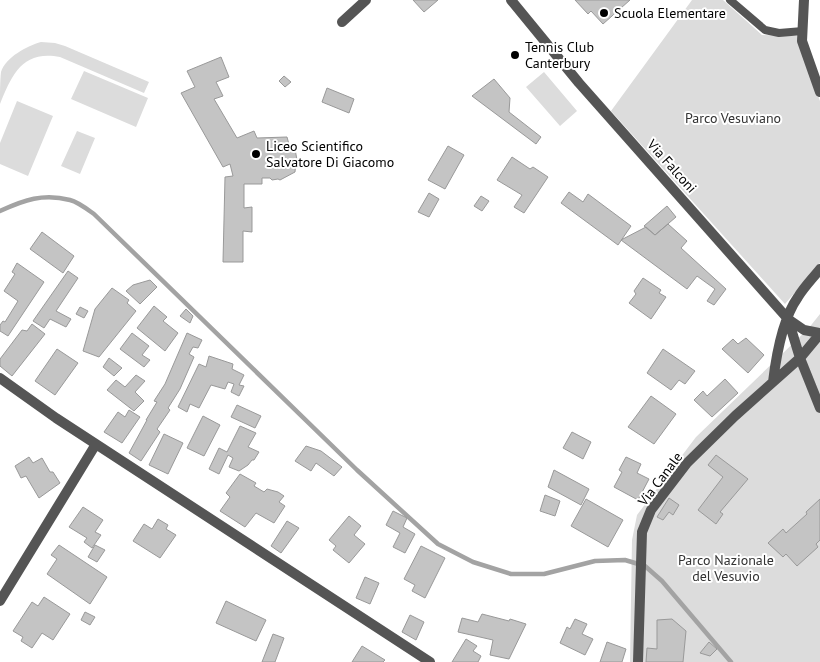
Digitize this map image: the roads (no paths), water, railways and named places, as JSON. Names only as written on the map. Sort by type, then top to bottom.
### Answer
[{"type":"street","points":[[342,22],[366,0]]},
{"type":"street","name":"Via Falconi","points":[[511,0],[580,83],[788,319],[800,358],[820,408]]},
{"type":"street","points":[[804,0],[802,42],[820,92]]},
{"type":"street","points":[[773,382],[776,356],[788,319],[797,298],[815,281],[820,269]]},
{"type":"street","points":[[788,319],[818,339]]},
{"type":"street","name":"Via Canale","points":[[638,662],[642,532],[651,510],[687,463],[818,339]]},
{"type":"street","points":[[0,378],[96,444],[430,662]]},
{"type":"street","points":[[0,601],[96,444]]},
{"type":"lane","points":[[730,0],[765,30],[779,33],[803,31]]},
{"type":"waterway","points":[[0,211],[26,201],[51,197],[73,201],[94,214],[357,470],[438,544],[473,562],[511,574],[544,574],[595,561],[625,560],[645,566],[662,581],[731,662]]},
{"type":"place","name":"Scuola Elementare","points":[[604,13]]},
{"type":"place","name":"Tennis Club Canterbury","points":[[515,55]]},
{"type":"place","name":"Liceo Scientifico Salvatore Di Giacomo","points":[[256,154]]},
{"type":"park label","name":"Parco Vesuviano","points":[[733,118]]},
{"type":"park label","name":"Parco Nazionale del Vesuvio","points":[[726,568]]}]
